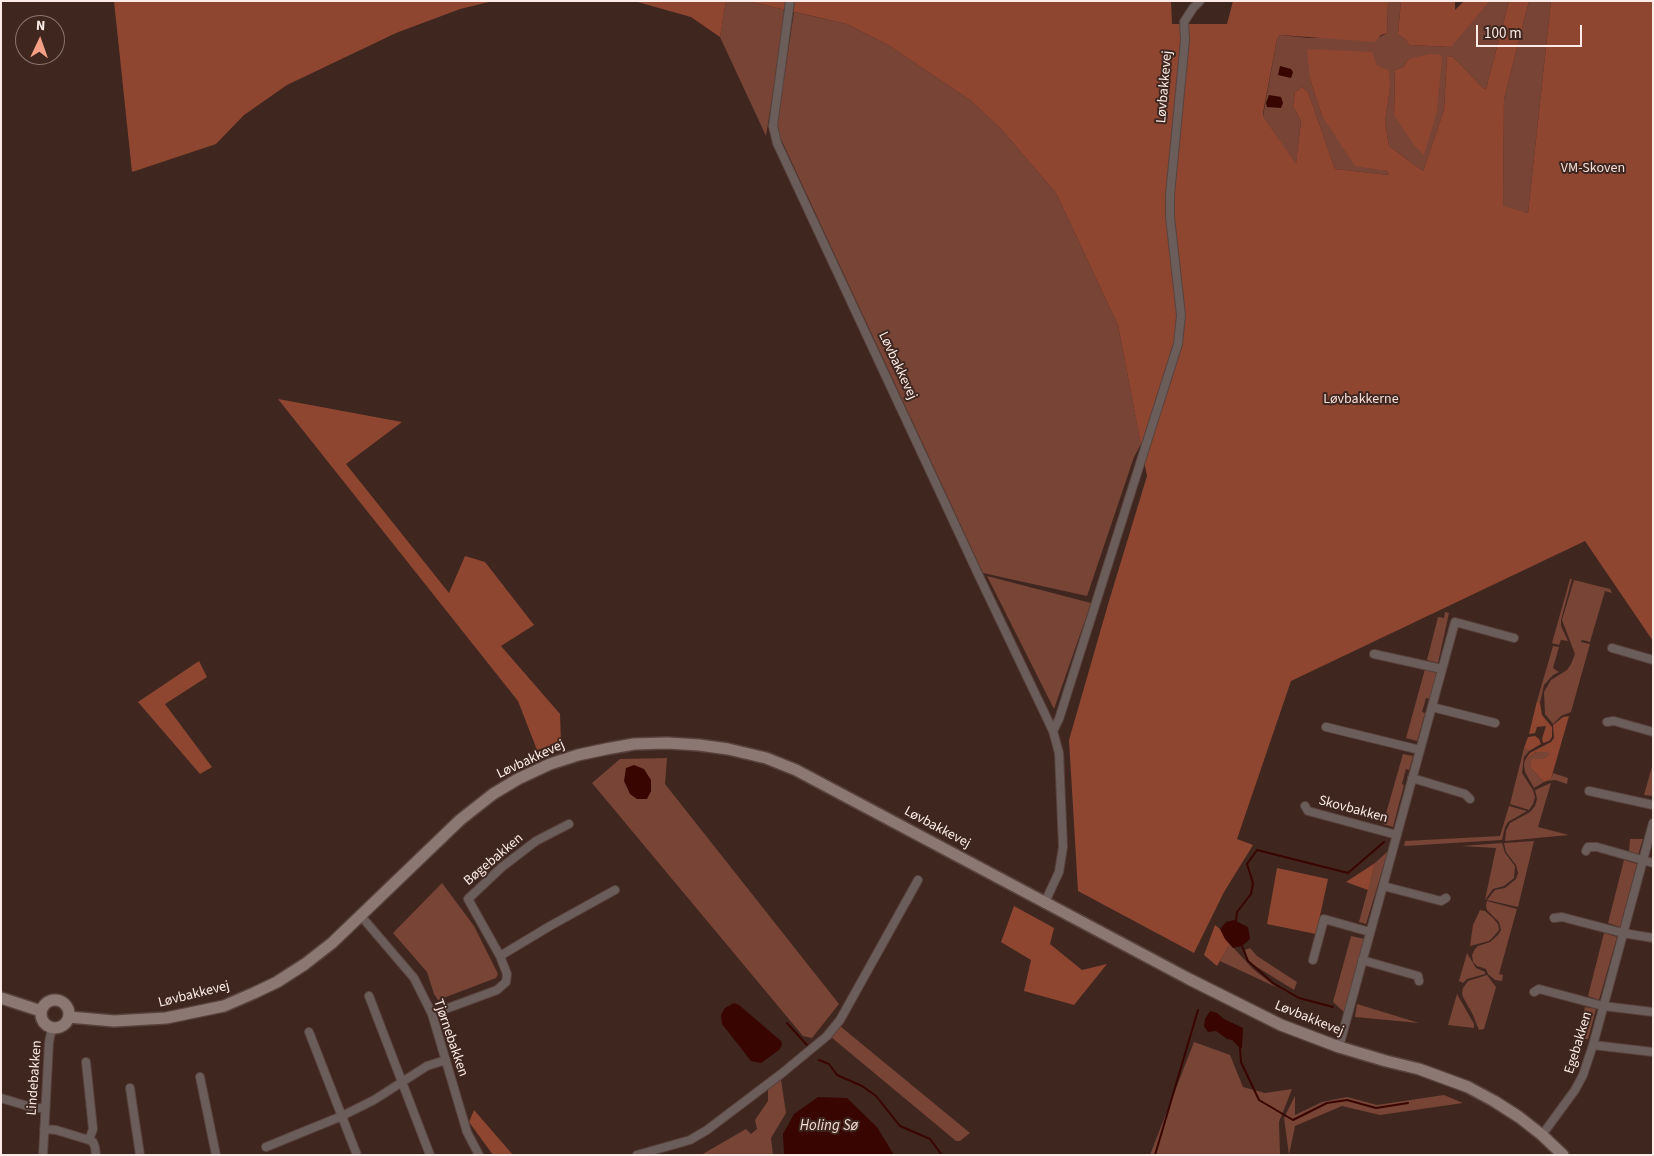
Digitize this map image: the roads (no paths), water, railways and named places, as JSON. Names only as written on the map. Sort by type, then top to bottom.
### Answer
[{"type":"street","name":"Løvbakkevej","points":[[790,1],[773,126],[777,143],[1053,731],[1059,753],[1063,847],[1059,872],[1045,902]]},
{"type":"street","name":"Løvbakkevej","points":[[1053,731],[1060,719],[1178,344],[1181,315],[1170,217],[1170,195],[1185,40],[1184,22],[1200,1]]},
{"type":"street","name":"Skovbakken","points":[[1339,1047],[1455,622],[1514,638]]},
{"type":"street","points":[[1612,648],[1653,660]]},
{"type":"street","points":[[1374,654],[1442,669]]},
{"type":"street","points":[[1432,707],[1495,724]]},
{"type":"street","points":[[1607,722],[1614,721],[1653,732]]},
{"type":"street","points":[[1326,727],[1420,750]]},
{"type":"street","name":"Løvbakkevej","points":[[70,1017],[114,1021],[148,1020],[179,1016],[224,1006],[277,982],[305,964],[332,943],[460,820],[493,794],[518,779],[550,764],[578,755],[634,744],[668,743],[699,745],[728,749],[766,758],[796,770],[1238,1005],[1281,1025],[1339,1047],[1419,1069],[1468,1087],[1494,1101],[1542,1135],[1563,1155]]},
{"type":"street","points":[[1412,778],[1465,794],[1470,799]]},
{"type":"street","points":[[1589,791],[1653,805]]},
{"type":"street","name":"Skovbakken","points":[[1304,806],[1308,811],[1397,836]]},
{"type":"street","name":"Egebakken","points":[[1542,1135],[1576,1090],[1583,1075],[1593,1045],[1653,823]]},
{"type":"street","name":"Bøgebakken","points":[[432,1014],[503,987],[507,978],[500,956],[468,899],[502,867],[529,846],[569,824]]},
{"type":"street","points":[[1586,851],[1588,847],[1597,847],[1653,863]]},
{"type":"street","points":[[637,1155],[690,1140],[707,1130],[782,1074],[827,1036],[840,1020],[918,880]]},
{"type":"street","points":[[1383,886],[1440,901],[1446,898]]},
{"type":"street","points":[[500,956],[615,890]]},
{"type":"street","name":"Tjørnebakken","points":[[361,916],[414,978],[432,1014],[467,1132],[479,1155]]},
{"type":"street","points":[[1554,918],[1562,917],[1623,933],[1653,938]]},
{"type":"street","points":[[1313,960],[1324,919],[1370,932]]},
{"type":"street","points":[[1362,960],[1418,976],[1419,981]]},
{"type":"street","name":"Egebakken","points":[[1534,992],[1539,989],[1603,1006],[1653,1012]]},
{"type":"street","points":[[369,996],[430,1155]]},
{"type":"street","points":[[1,998],[41,1011]]},
{"type":"street","points":[[58,1000],[67,1006],[70,1017],[63,1026],[52,1028],[43,1022],[41,1011],[47,1002],[58,1000]]},
{"type":"street","name":"Lindebakken","points":[[43,1155],[49,1042],[52,1028]]},
{"type":"street","points":[[308,1032],[357,1155]]},
{"type":"street","points":[[1593,1045],[1653,1052]]},
{"type":"street","points":[[266,1148],[342,1116],[374,1100],[402,1080],[427,1066],[446,1060]]},
{"type":"street","points":[[86,1062],[93,1129],[89,1140],[96,1147],[96,1155]]},
{"type":"street","points":[[200,1077],[216,1155]]},
{"type":"street","points":[[130,1088],[140,1155]]},
{"type":"street","points":[[1,1098],[34,1108],[45,1108]]},
{"type":"street","name":"Lindebakken","points":[[44,1129],[56,1130],[89,1140]]},
{"type":"water","points":[[1280,66],[1291,69],[1293,72],[1291,78],[1278,75]]},
{"type":"water","points":[[1269,95],[1281,97],[1283,103],[1281,108],[1267,107],[1266,103]]},
{"type":"water","points":[[634,765],[644,769],[651,780],[651,791],[647,799],[637,799],[630,794],[624,781],[626,768]]},
{"type":"water","points":[[1234,920],[1248,927],[1250,939],[1242,946],[1233,948],[1225,939],[1220,929],[1226,922]]},
{"type":"water","points":[[734,1003],[739,1005],[781,1041],[782,1045],[779,1050],[761,1063],[751,1061],[722,1024],[721,1015],[725,1008]]},
{"type":"water","points":[[1210,1011],[1243,1028],[1242,1048],[1216,1031],[1208,1032],[1204,1026],[1205,1019]]},
{"type":"water","name":"Holing Sø","points":[[818,1097],[847,1098],[877,1127],[894,1155],[784,1155],[783,1134],[794,1114]]},
{"type":"waterway","points":[[1236,921],[1237,912],[1251,894],[1253,883],[1247,864],[1257,850],[1348,873],[1384,842]]},
{"type":"waterway","points":[[1242,946],[1248,961],[1273,983],[1299,998],[1333,1007]]},
{"type":"waterway","points":[[1155,1155],[1198,1010]]},
{"type":"waterway","points":[[787,1023],[807,1045]]},
{"type":"waterway","points":[[1240,1048],[1241,1062],[1259,1100],[1293,1120],[1327,1103],[1347,1100],[1376,1108],[1408,1103]]},
{"type":"waterway","points":[[819,1060],[829,1064],[837,1075],[862,1086],[876,1096],[900,1126],[930,1139],[942,1155]]},
{"type":"park label","name":"VM-Skoven","points":[[1593,169]]},
{"type":"park label","name":"Løvbakkerne","points":[[1361,400]]}]
